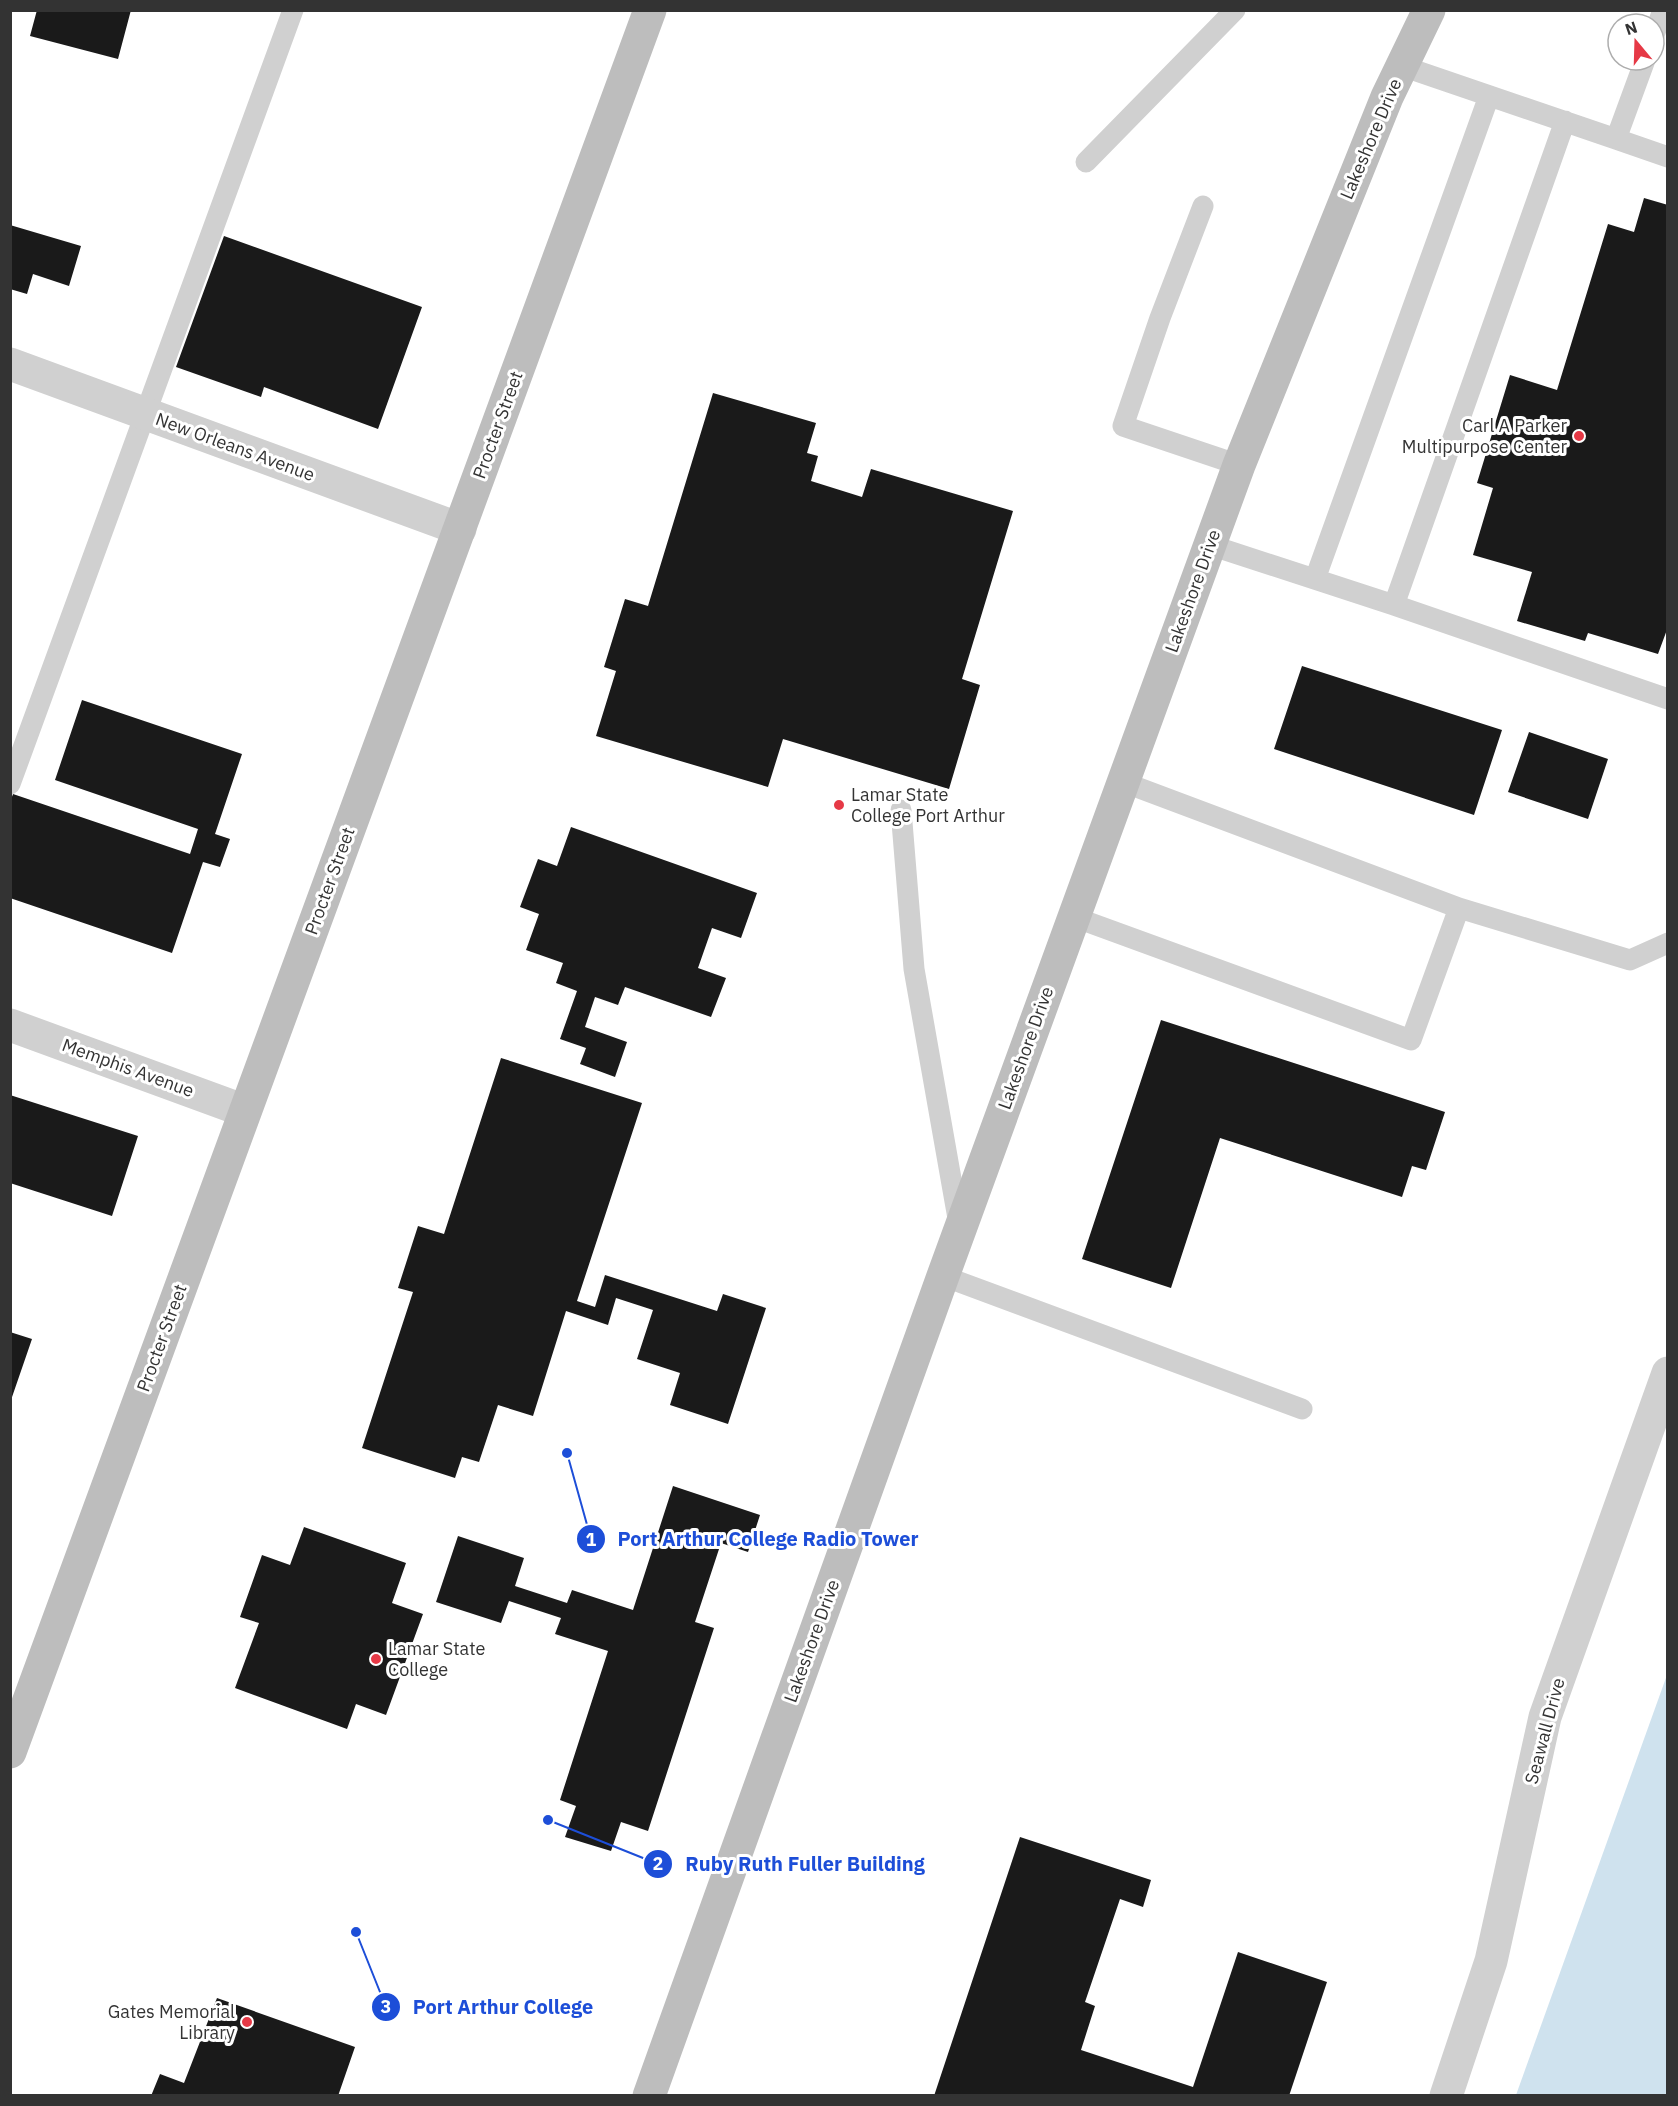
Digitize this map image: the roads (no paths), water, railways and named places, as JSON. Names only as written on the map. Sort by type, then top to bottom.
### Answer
[{"type":"street","name":"Procter Street","points":[[10,1752],[23,1681],[246,1111],[650,10]]},
{"type":"street","name":"Lakeshore Drive","points":[[649,2096],[943,1276],[1239,465],[1387,97],[1430,10]]},
{"type":"street","name":"New Orleans Avenue","points":[[10,364],[460,529]]},
{"type":"street","name":"Memphis Avenue","points":[[10,1025],[246,1111]]},
{"type":"street","name":"Seawall Drive","points":[[1446,2096],[1491,1961],[1545,1717],[1668,1373]]},
{"type":"lane","points":[[10,784],[293,10]]},
{"type":"lane","points":[[1086,162],[1235,10]]},
{"type":"lane","points":[[1402,66],[1668,157]]},
{"type":"lane","points":[[1616,139],[1641,72]]},
{"type":"lane","points":[[1315,579],[1489,96]]},
{"type":"lane","points":[[1394,605],[1565,121]]},
{"type":"lane","points":[[1203,206],[1160,318],[1123,426],[1239,465]]},
{"type":"lane","points":[[1210,545],[1668,699]]},
{"type":"lane","points":[[1123,782],[1459,908],[1630,960],[1668,943]]},
{"type":"lane","points":[[901,810],[914,969],[960,1230]]},
{"type":"lane","points":[[1074,917],[1411,1040],[1459,908]]},
{"type":"lane","points":[[943,1276],[1302,1408]]},
{"type":"water","points":[[1667,1675],[1667,2095],[1516,2095]]},
{"type":"place","name":"Carl A Parker Multipurpose Center","points":[[1579,436]]},
{"type":"place","name":"Lamar State College Port Arthur","points":[[839,805]]},
{"type":"place","name":"Port Arthur College Radio Tower","points":[[567,1453]]},
{"type":"place","name":"Lamar State College","points":[[376,1659]]},
{"type":"place","name":"Ruby Ruth Fuller Building","points":[[548,1820]]},
{"type":"place","name":"Port Arthur College","points":[[356,1932]]},
{"type":"place","name":"Gates Memorial Library","points":[[247,2022]]}]
